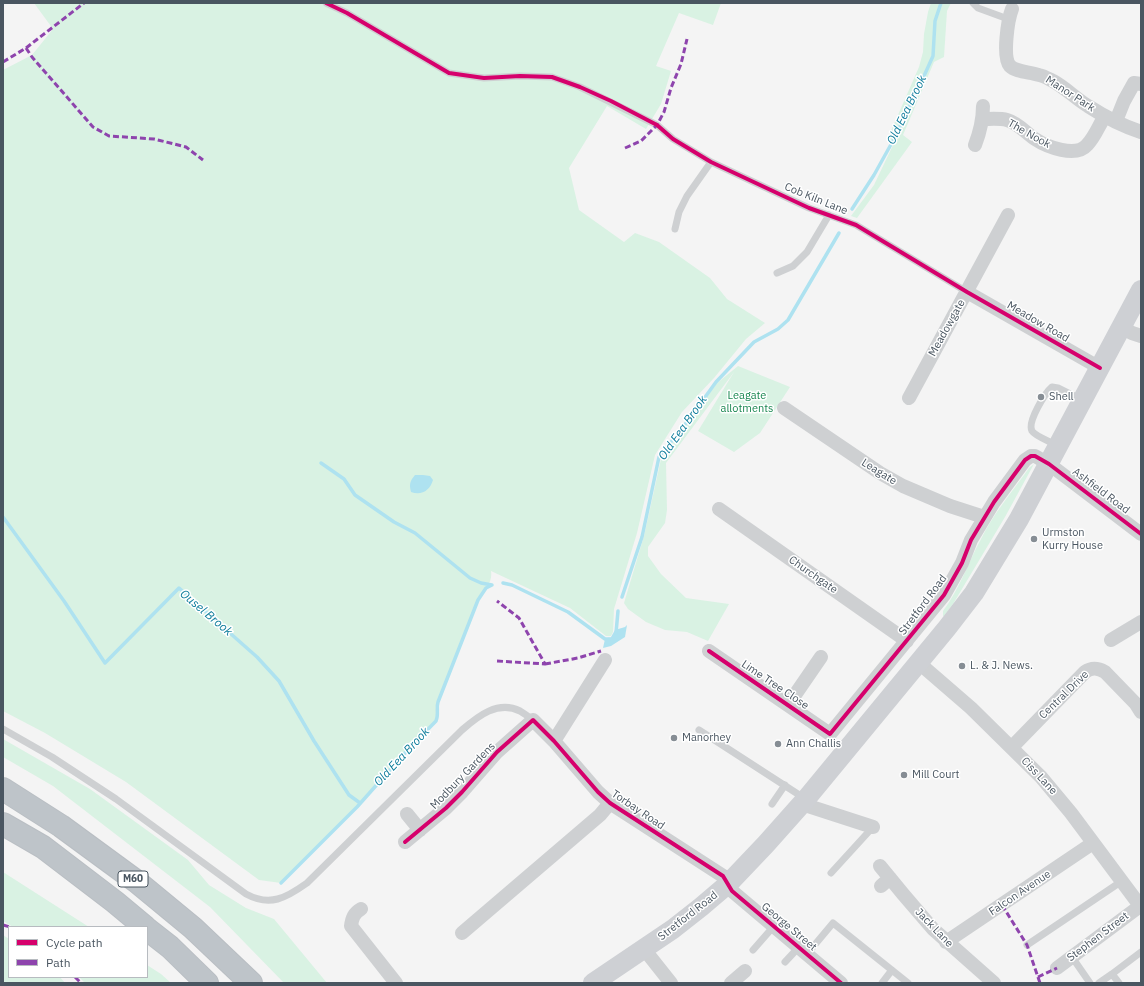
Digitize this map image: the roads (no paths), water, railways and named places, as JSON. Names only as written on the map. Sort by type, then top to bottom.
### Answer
[{"type":"highway","name":"M60","points":[[3,789],[61,826],[136,881],[193,928],[251,983]]},
{"type":"highway","name":"M60","points":[[3,824],[44,847],[144,926]]},
{"type":"highway","name":"M60","points":[[3,835],[26,847],[115,902]]},
{"type":"highway","name":"M60","points":[[148,930],[170,947],[207,983]]},
{"type":"main road","name":"Stretford Road","points":[[593,983],[684,920],[728,884],[804,801],[947,628],[974,593],[995,560],[1049,464],[1141,290]]},
{"type":"street","name":"Manor Park","points":[[1010,14],[1006,55],[1010,66],[1040,75],[1055,82],[1088,106],[1110,119],[1141,132]]},
{"type":"street","points":[[1110,119],[1124,101],[1134,83],[1141,84]]},
{"type":"street","name":"The Nook","points":[[975,145],[980,130],[983,113],[1008,120],[1016,124],[1037,141],[1060,150],[1072,151],[1080,151],[1087,146],[1110,119]]},
{"type":"street","name":"Meadowgate","points":[[909,398],[1008,215]]},
{"type":"street","name":"Meadow Road","points":[[967,292],[1100,368]]},
{"type":"street","points":[[1121,327],[1141,336]]},
{"type":"street","name":"Leagate","points":[[784,408],[880,473],[903,486],[950,506],[984,517]]},
{"type":"street","name":"Stretford Road","points":[[830,734],[944,596],[954,579],[971,540],[984,517],[1025,460],[1031,456],[1035,456],[1049,464]]},
{"type":"street","name":"Ashfield Road","points":[[1049,464],[1141,534]]},
{"type":"street","name":"Churchgate","points":[[719,509],[907,641]]},
{"type":"street","name":"Stretford Road","points":[[930,613],[947,628]]},
{"type":"street","points":[[1111,640],[1141,622]]},
{"type":"street","name":"Lime Tree Close","points":[[709,651],[830,734]]},
{"type":"street","name":"Lime Tree Close","points":[[788,705],[821,657]]},
{"type":"street","points":[[554,741],[605,660]]},
{"type":"street","name":"Ciss Lane","points":[[919,663],[958,696],[1012,747],[1057,794],[1140,907]]},
{"type":"street","name":"Central Drive","points":[[1012,747],[1084,672],[1089,669],[1100,669],[1105,672],[1139,706]]},
{"type":"street","points":[[879,675],[897,690]]},
{"type":"street","name":"Torbay Road","points":[[533,720],[554,741],[598,792],[610,803],[723,876],[728,884]]},
{"type":"street","name":"Modbury Gardens","points":[[405,842],[462,792],[497,752],[533,720]]},
{"type":"street","points":[[804,801],[873,827]]},
{"type":"street","name":"Torbay Road","points":[[462,933],[600,815],[610,803]]},
{"type":"street","points":[[406,814],[420,830]]},
{"type":"street","name":"Falcon Avenue","points":[[946,942],[1094,843]]},
{"type":"street","name":"Jack Lane","points":[[880,866],[886,882],[987,981]]},
{"type":"street","name":"George Street","points":[[728,884],[732,891],[841,983]]},
{"type":"street","name":"Stephen Street","points":[[1057,968],[1140,907]]},
{"type":"street","points":[[361,909],[355,912],[352,918],[351,926],[396,983]]},
{"type":"street","points":[[644,949],[672,983]]},
{"type":"street","points":[[731,983],[745,971]]},
{"type":"lane","name":"Cob Kiln Lane","points":[[326,3],[448,73],[484,78],[520,76],[552,77],[586,90],[657,125],[673,139],[711,162],[809,208],[856,225],[967,292]]},
{"type":"lane","points":[[973,3],[978,8],[1010,14]]},
{"type":"lane","points":[[675,229],[679,212],[687,196],[711,162]]},
{"type":"lane","points":[[777,273],[793,266],[807,252],[829,215]]},
{"type":"lane","points":[[1058,446],[1031,430],[1033,418],[1047,391],[1052,387],[1058,388],[1082,400]]},
{"type":"lane","points":[[3,728],[52,757],[116,799],[246,894],[258,899],[270,901],[290,894],[307,883],[462,730],[482,714],[500,707],[511,708],[520,711],[533,720]]},
{"type":"lane","points":[[699,730],[784,785],[804,801]]},
{"type":"lane","points":[[772,804],[784,785]]},
{"type":"lane","points":[[831,872],[873,827]]},
{"type":"lane","points":[[1028,945],[1122,881]]},
{"type":"lane","points":[[785,962],[803,951],[833,923],[908,983]]},
{"type":"lane","points":[[753,950],[774,926]]},
{"type":"lane","points":[[1099,983],[1141,952]]},
{"type":"lane","points":[[1072,957],[1090,983]]},
{"type":"lane","points":[[882,983],[892,970]]},
{"type":"lane","points":[[1112,974],[1119,983]]},
{"type":"water","points":[[415,475],[430,476],[433,480],[430,487],[422,493],[411,492],[410,483]]},
{"type":"water","points":[[627,625],[625,637],[611,646],[603,648],[605,639],[611,637],[615,630]]},
{"type":"waterway","name":"Old Eea Brook","points":[[852,209],[874,175],[894,139],[933,56],[935,21],[941,3]]},
{"type":"waterway","name":"Old Eea Brook","points":[[622,597],[642,537],[659,457],[716,382],[754,342],[778,329],[788,320],[839,233]]},
{"type":"waterway","points":[[321,463],[344,479],[355,495],[394,522],[415,533],[470,578],[481,583],[492,585]]},
{"type":"waterway","name":"Ousel Brook","points":[[3,517],[64,601],[105,663],[179,588],[257,657],[279,681],[314,741],[349,795],[360,803]]},
{"type":"waterway","name":"Old Eea Brook","points":[[503,583],[512,585],[568,612],[605,639],[609,639]]},
{"type":"waterway","name":"Old Eea Brook","points":[[281,883],[357,807],[436,721],[438,702],[478,600],[486,588],[492,585]]},
{"type":"waterway","name":"Old Eea Brook","points":[[616,633],[618,611]]},
{"type":"place","name":"Shell","points":[[1041,397]]},
{"type":"place","name":"Urmston Kurry House","points":[[1034,539]]},
{"type":"place","name":"L. & J. News.","points":[[962,666]]},
{"type":"place","name":"Manorhey","points":[[674,738]]},
{"type":"place","name":"Ann Challis","points":[[778,744]]},
{"type":"place","name":"Mill Court","points":[[904,775]]},
{"type":"park label","name":"Leagate allotments","points":[[747,402]]}]
